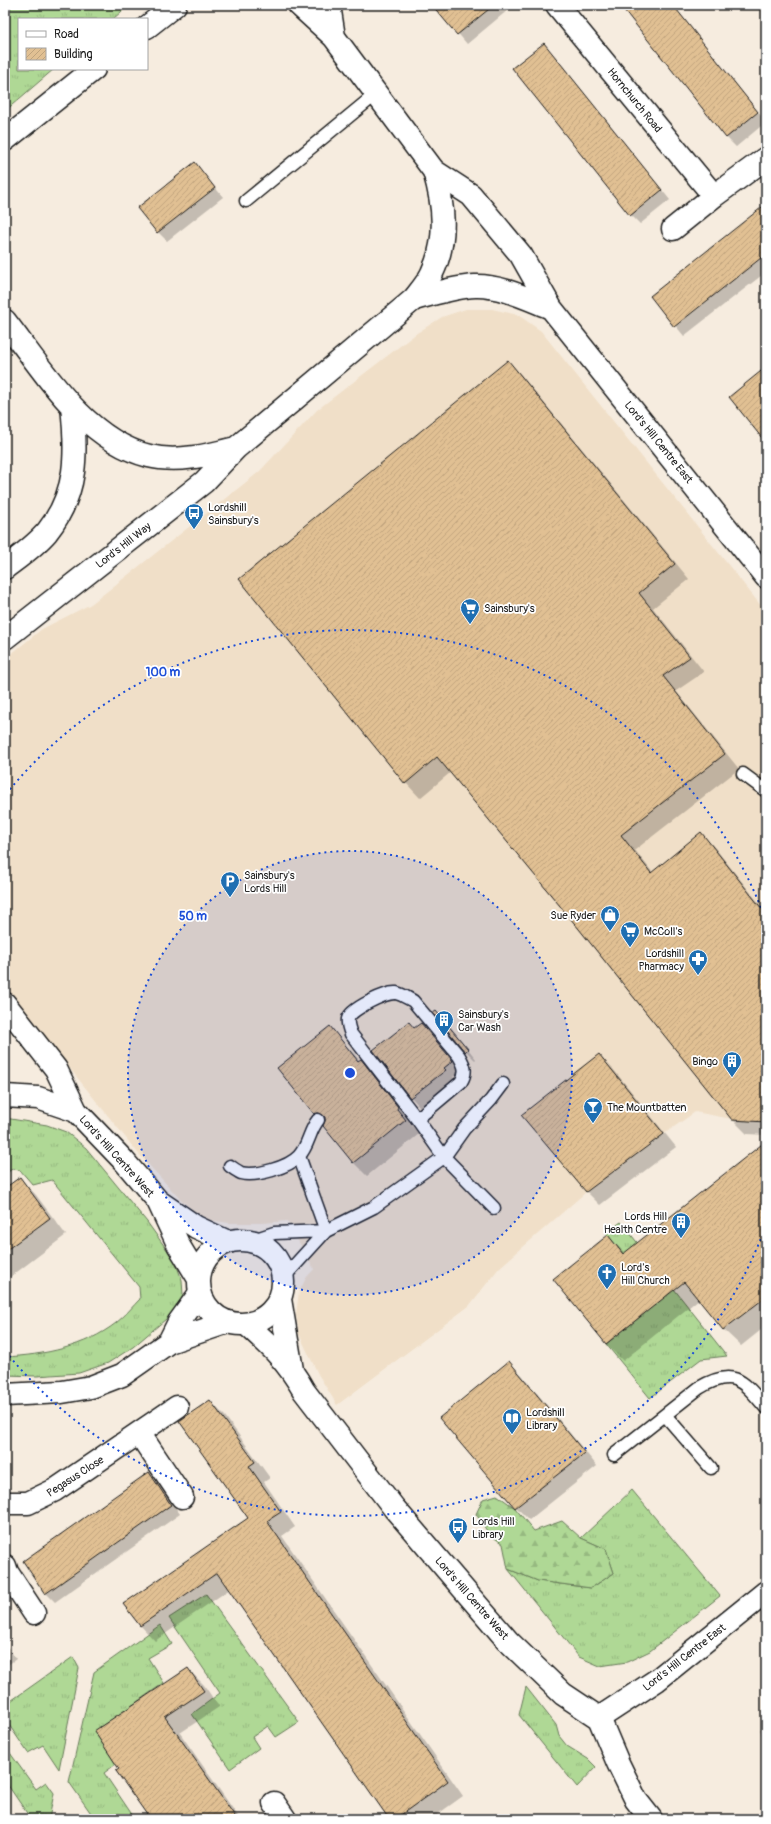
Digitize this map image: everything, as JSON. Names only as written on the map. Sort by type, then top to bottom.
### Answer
[{"type":"street","points":[[148,26],[175,5]]},
{"type":"street","points":[[299,5],[334,37],[434,171],[442,196],[444,224],[440,249],[432,274],[414,299]]},
{"type":"street","points":[[329,5],[334,37]]},
{"type":"street","name":"Hornchurch Road","points":[[557,5],[714,196]]},
{"type":"street","points":[[5,140],[93,70]]},
{"type":"street","points":[[673,230],[714,196],[766,158]]},
{"type":"street","name":"Lord's Hill Centre East","points":[[434,171],[471,195],[521,255],[551,308],[766,577]]},
{"type":"street","points":[[414,299],[447,290],[476,286],[503,290],[551,308]]},
{"type":"street","name":"Lord's Hill Way","points":[[5,638],[204,482],[236,448],[414,299]]},
{"type":"street","points":[[5,321],[72,406],[102,434],[124,448],[150,456],[176,458],[204,456],[236,448]]},
{"type":"street","points":[[5,568],[46,532],[60,511],[71,486],[75,461],[75,437],[72,406]]},
{"type":"street","name":"Lord's Hill Centre West","points":[[5,1004],[56,1069],[76,1111],[124,1161],[158,1201],[196,1227],[228,1242]]},
{"type":"street","name":"Lord's Hill Centre West","points":[[5,1096],[38,1098],[76,1111]]},
{"type":"street","name":"Lord's Hill Centre West","points":[[158,1201],[199,1286]]},
{"type":"street","points":[[5,1395],[62,1392],[91,1387],[122,1375],[169,1342],[237,1323],[257,1321],[266,1316],[274,1308],[282,1288],[280,1265],[273,1254],[262,1245],[250,1240],[228,1242],[217,1248],[208,1256],[202,1267],[199,1286],[169,1342]]},
{"type":"street","points":[[199,1286],[206,1306],[216,1316],[237,1323]]},
{"type":"street","name":"Lord's Hill Centre West","points":[[282,1288],[292,1370]]},
{"type":"street","name":"Lord's Hill Centre West","points":[[237,1323],[269,1345],[292,1370],[304,1391],[394,1508],[508,1641],[563,1694],[600,1718]]},
{"type":"street","name":"Pegasus Close","points":[[5,1503],[28,1503],[55,1490],[177,1407]]},
{"type":"street","points":[[139,1433],[182,1497]]},
{"type":"street","points":[[5,1566],[7,1572],[34,1612]]},
{"type":"street","name":"Lord's Hill Centre East","points":[[600,1718],[657,1680],[765,1595]]},
{"type":"street","points":[[600,1718],[618,1763],[636,1800],[651,1819]]},
{"type":"lane","points":[[246,201],[376,94]]},
{"type":"lane","points":[[743,774],[766,791]]},
{"type":"lane","points":[[417,1119],[461,1082],[465,1075],[464,1065],[459,1056],[413,1001],[404,995],[390,994],[368,1002],[350,1014],[348,1019],[351,1034],[375,1075],[417,1119],[444,1157],[494,1208]]},
{"type":"lane","points":[[282,1288],[326,1231],[374,1207],[444,1157],[464,1129],[491,1100],[503,1084]]},
{"type":"lane","points":[[230,1166],[241,1172],[250,1173],[271,1171],[290,1163],[299,1156],[306,1145],[312,1128],[318,1120]]},
{"type":"lane","points":[[299,1156],[326,1231]]},
{"type":"lane","points":[[250,1240],[274,1233],[326,1231]]},
{"type":"lane","points":[[614,1455],[699,1388],[713,1380],[724,1377],[736,1379],[746,1386],[766,1408]]},
{"type":"lane","points":[[665,1415],[711,1468]]},
{"type":"shaded area","points":[[466,309],[492,309],[518,315],[541,331],[766,612],[766,1122],[732,1119],[695,1112],[586,1192],[499,1268],[469,1306],[337,1405],[318,1374],[299,1334],[296,1314],[299,1292],[306,1278],[314,1269],[287,1221],[229,1223],[209,1220],[198,1215],[179,1198],[138,1153],[5,988],[5,659],[42,629],[91,604],[259,472],[317,410],[417,333],[442,317]]},
{"type":"green space","points":[[14,5],[129,5],[114,18],[18,18],[18,70],[53,70],[5,111],[5,14]]},
{"type":"green space","points":[[5,1118],[47,1125],[66,1132],[86,1148],[147,1222],[175,1261],[182,1280],[183,1295],[178,1306],[166,1319],[133,1347],[108,1363],[79,1373],[37,1376],[5,1375],[5,1357],[49,1352],[78,1344],[116,1323],[140,1299],[139,1287],[52,1180],[33,1185],[20,1170],[12,1169],[5,1174]]},
{"type":"green space","points":[[621,1222],[727,1356],[701,1359],[650,1398],[606,1344],[660,1300],[606,1233]]},
{"type":"green space","points":[[632,1490],[720,1596],[650,1651],[627,1662],[600,1666],[579,1657],[508,1569],[538,1581],[591,1588],[614,1573],[606,1549],[581,1538]]},
{"type":"green space","points":[[497,1495],[515,1508],[534,1531],[562,1521],[581,1538],[606,1549],[614,1573],[591,1588],[538,1581],[508,1569],[503,1544],[489,1534],[476,1514],[483,1499]]},
{"type":"green space","points":[[206,1594],[299,1722],[276,1737],[268,1726],[252,1737],[259,1748],[230,1769],[192,1714],[220,1693],[169,1618]]},
{"type":"green space","points":[[160,1625],[172,1644],[148,1658],[164,1683],[95,1731],[116,1764],[104,1773],[135,1819],[95,1819],[69,1782],[94,1672]]},
{"type":"green space","points":[[73,1657],[79,1668],[59,1769],[43,1745],[28,1753],[5,1719],[5,1705]]},
{"type":"green space","points":[[526,1687],[556,1725],[559,1736],[567,1746],[588,1759],[596,1767],[577,1787],[519,1715]]},
{"type":"green space","points":[[5,1746],[36,1789],[46,1782],[54,1793],[49,1819],[31,1819],[5,1781]]},
{"type":"building","points":[[432,5],[494,5],[457,35]]},
{"type":"building","points":[[620,5],[673,5],[758,112],[726,138]]},
{"type":"building","points":[[544,43],[662,190],[630,216],[512,68]]},
{"type":"building","points":[[195,162],[215,188],[157,233],[137,208]]},
{"type":"building","points":[[766,204],[766,254],[674,327],[650,296]]},
{"type":"building","name":"Sainsbury's","points":[[508,360],[675,564],[639,593],[690,657],[663,676],[725,754],[621,835],[651,873],[701,832],[766,914],[766,1122],[732,1120],[579,929],[437,757],[405,784],[239,579]]},
{"type":"building","points":[[766,367],[766,443],[729,397]]},
{"type":"building","points":[[436,1011],[468,1049],[465,1052],[433,1013]]},
{"type":"building","points":[[409,1022],[414,1028],[421,1023],[453,1061],[444,1068],[446,1070],[410,1098],[373,1050]]},
{"type":"building","points":[[330,1026],[358,1061],[361,1059],[398,1107],[397,1109],[406,1120],[353,1163],[323,1126],[325,1117],[319,1113],[314,1114],[277,1068]]},
{"type":"building","name":"The Mountbatten","points":[[599,1054],[664,1134],[586,1192],[521,1115]]},
{"type":"building","points":[[766,1141],[766,1297],[723,1330],[684,1282],[606,1344],[553,1279],[608,1235],[623,1254]]},
{"type":"building","points":[[20,1177],[50,1218],[5,1251],[5,1188]]},
{"type":"building","name":"Lordshill Library","points":[[509,1361],[585,1453],[515,1508],[439,1418]]},
{"type":"building","points":[[210,1400],[255,1462],[249,1466],[281,1512],[267,1521],[448,1781],[395,1819],[389,1819],[217,1573],[140,1626],[123,1604],[248,1518],[179,1421]]},
{"type":"building","points":[[149,1472],[171,1505],[45,1594],[23,1561]]},
{"type":"building","points":[[188,1668],[204,1691],[165,1717],[237,1819],[150,1819],[116,1771],[119,1769],[94,1731]]},
{"type":"place","name":"Lordshill Sainsbury's","points":[[194,530]]},
{"type":"place","name":"Sainsbury's","points":[[470,625]]},
{"type":"place","name":"Sainsbury's Lords Hill","points":[[230,898]]},
{"type":"place","name":"Sue Ryder","points":[[610,932]]},
{"type":"place","name":"McColl's","points":[[630,948]]},
{"type":"place","name":"Lordshill Pharmacy","points":[[698,976]]},
{"type":"place","name":"Sainsbury's Car Wash","points":[[444,1037]]},
{"type":"place","name":"Bingo","points":[[732,1078]]},
{"type":"place","name":"The Mountbatten","points":[[593,1124]]},
{"type":"place","name":"Lords Hill Health Centre","points":[[681,1239]]},
{"type":"place","name":"Lord's Hill Church","points":[[607,1290]]},
{"type":"place","name":"Lordshill Library","points":[[512,1435]]},
{"type":"place","name":"Lords Hill Library","points":[[458,1544]]}]
